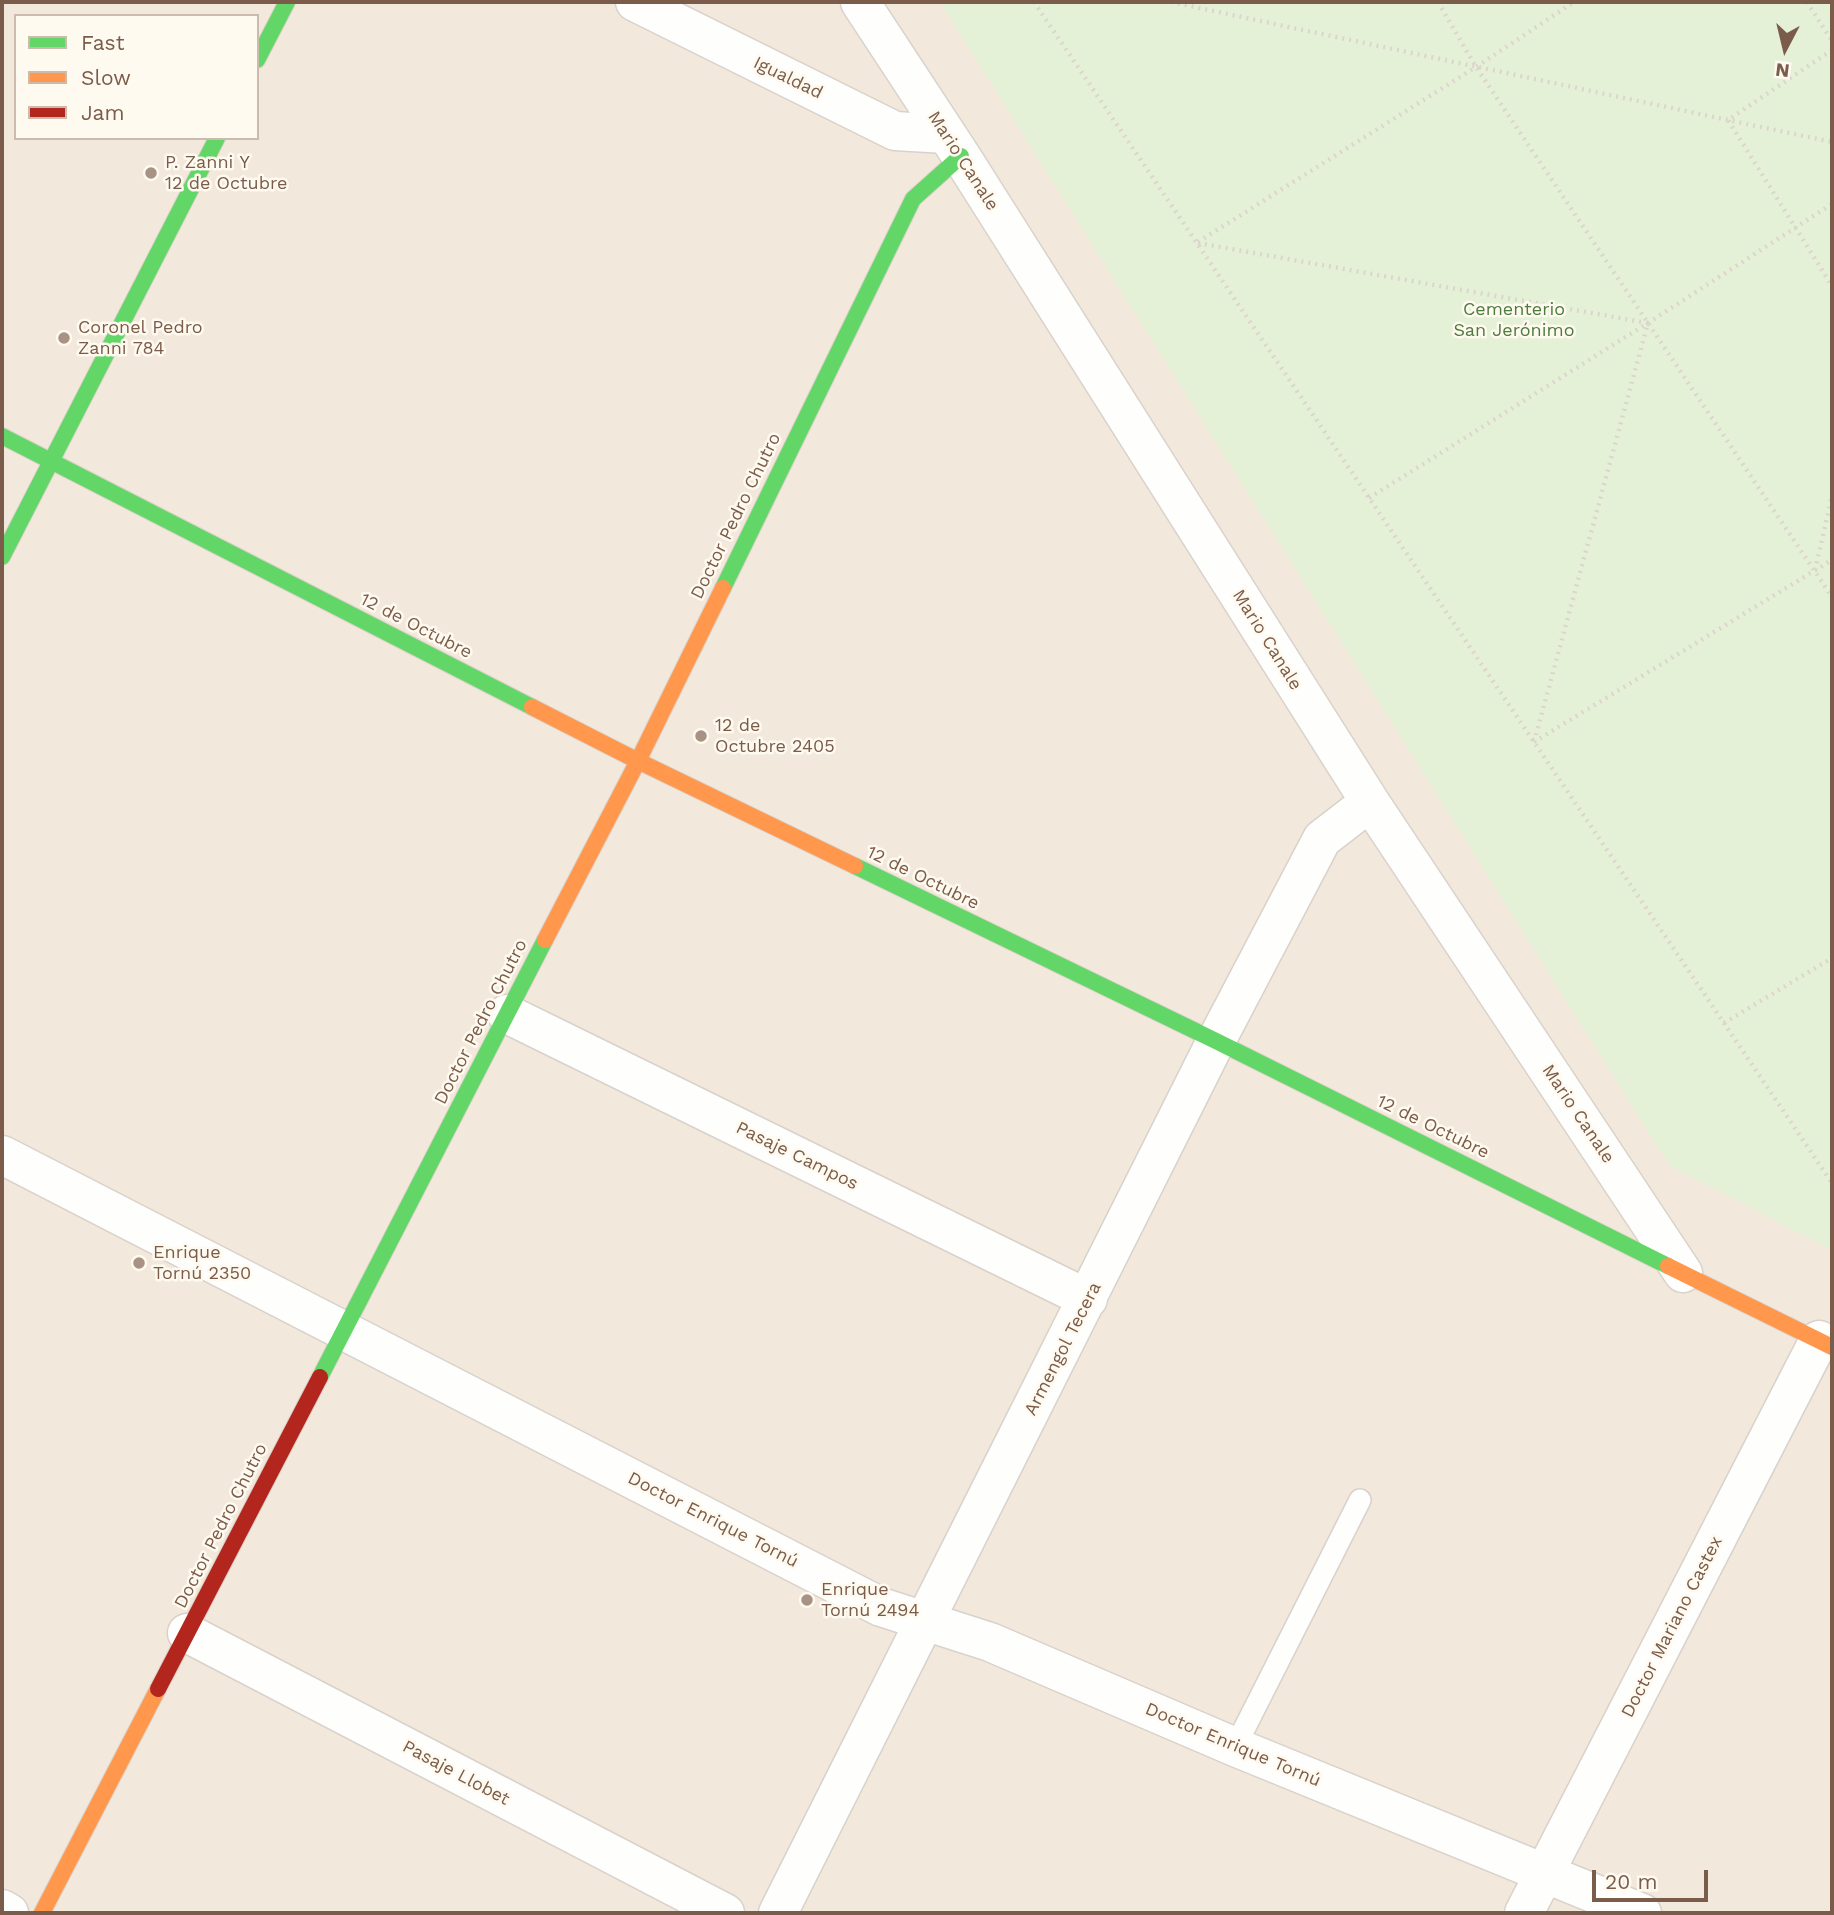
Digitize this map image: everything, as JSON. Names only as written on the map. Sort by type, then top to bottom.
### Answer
[{"type":"street","points":[[259,56],[287,2]]},
{"type":"street","name":"Igualdad","points":[[635,2],[895,131],[953,145]]},
{"type":"street","name":"Mario Canale","points":[[860,2],[1370,802],[1683,1273]]},
{"type":"street","points":[[2,557],[216,140]]},
{"type":"street","name":"Doctor Pedro Chutro","points":[[42,1913],[638,761],[914,199],[953,145]]},
{"type":"street","name":"12 de Octubre","points":[[2,436],[638,761],[1216,1041],[1826,1344]]},
{"type":"street","name":"Armengol Tecera","points":[[778,1913],[1216,1041],[1322,839],[1370,802]]},
{"type":"street","name":"Pasaje Campos","points":[[507,1014],[1088,1299]]},
{"type":"street","name":"Doctor Enrique Tornú","points":[[2,1155],[881,1607],[990,1642],[1235,1747],[1642,1913]]},
{"type":"street","name":"Doctor Mariano Castex","points":[[1524,1913],[1826,1344]]},
{"type":"street","name":"Pasaje Llobet","points":[[187,1633],[725,1913]]},
{"type":"street","points":[[2,1909],[9,1913]]},
{"type":"lane","points":[[1235,1747],[1360,1500]]},
{"type":"path","points":[[1034,2],[1832,1183]]},
{"type":"path","points":[[1171,2],[1832,142]]},
{"type":"path","points":[[1438,2],[1476,66],[1832,597]]},
{"type":"path","points":[[1197,243],[1574,2]]},
{"type":"path","points":[[1807,2],[1832,41]]},
{"type":"path","points":[[1728,120],[1832,50]]},
{"type":"path","points":[[1728,120],[1832,286]]},
{"type":"path","points":[[1369,498],[1832,204]]},
{"type":"path","points":[[1197,243],[1648,323]]},
{"type":"path","points":[[1534,743],[1648,323]]},
{"type":"path","points":[[1815,571],[1832,496]]},
{"type":"path","points":[[1534,743],[1832,561]]},
{"type":"path","points":[[1724,1023],[1832,958]]},
{"type":"shaded area","points":[[2,2],[1832,2],[1832,1913],[2,1913]]},
{"type":"green space","name":"Cementerio San Jerónimo","points":[[940,2],[1832,2],[1832,1250],[1669,1165]]},
{"type":"traffic: fast","points":[[259,56],[287,2]]},
{"type":"traffic: fast","points":[[2,557],[216,140]]},
{"type":"traffic: fast","points":[[723,588],[913,199],[961,156]]},
{"type":"traffic: fast","points":[[2,436],[532,707]]},
{"type":"traffic: fast","points":[[855,866],[1216,1041],[1668,1266]]},
{"type":"traffic: fast","points":[[320,1377],[545,940]]},
{"type":"traffic: slow","points":[[545,940],[638,761],[723,588]]},
{"type":"traffic: slow","points":[[532,707],[855,866]]},
{"type":"traffic: slow","points":[[1668,1266],[1832,1347]]},
{"type":"traffic: slow","points":[[42,1913],[158,1689]]},
{"type":"traffic: jam","points":[[158,1689],[320,1377]]},
{"type":"place","name":"P. Zanni Y 12 de Octubre","points":[[151,173]]},
{"type":"place","name":"Coronel Pedro Zanni 784","points":[[64,338]]},
{"type":"place","name":"12 de Octubre 2405","points":[[701,736]]},
{"type":"place","name":"Enrique Tornú 2350","points":[[139,1263]]},
{"type":"place","name":"Enrique Tornú 2494","points":[[807,1600]]}]
